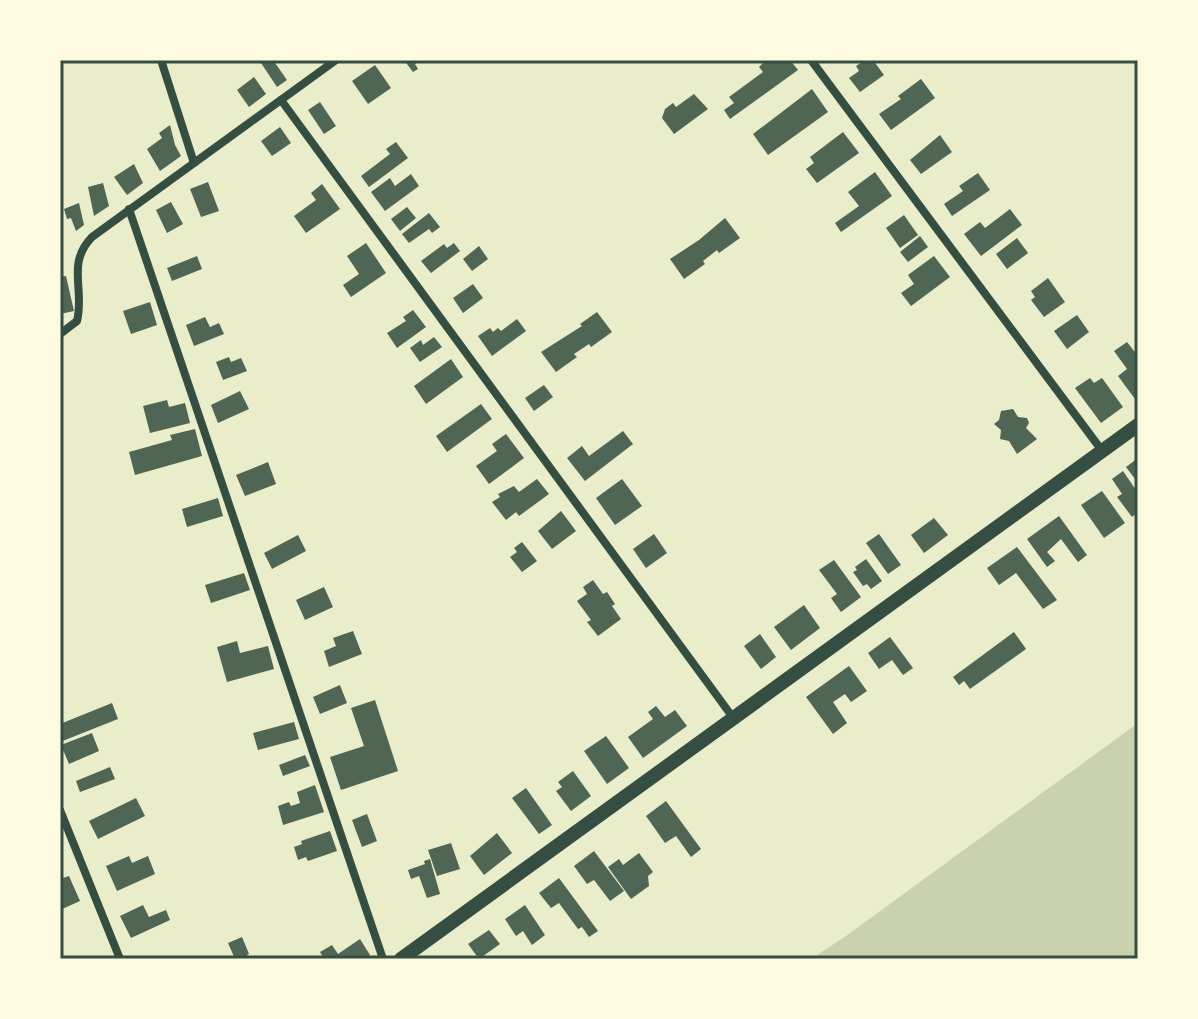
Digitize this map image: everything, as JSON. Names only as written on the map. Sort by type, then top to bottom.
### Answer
[{"type":"main road","points":[[401,959],[1138,425]]},
{"type":"street","points":[[161,60],[194,163]]},
{"type":"street","points":[[60,334],[77,321],[81,304],[77,259],[82,247],[129,209],[336,60]]},
{"type":"street","points":[[811,60],[1103,452]]},
{"type":"street","points":[[281,100],[734,719]]},
{"type":"street","points":[[129,209],[383,959]]},
{"type":"street","points":[[60,810],[120,959]]},
{"type":"green space","points":[[1138,723],[1138,959],[811,959],[846,936]]},
{"type":"building","points":[[259,60],[273,60],[287,80],[277,87]]},
{"type":"building","points":[[404,60],[420,60],[415,64],[418,69],[413,72]]},
{"type":"building","points":[[766,60],[790,60],[798,70],[730,119],[724,110],[734,103],[729,97],[763,72],[759,67]]},
{"type":"building","points":[[865,60],[873,60],[884,75],[860,92],[849,78],[859,71],[856,66]]},
{"type":"building","points":[[375,65],[391,88],[368,104],[352,81]]},
{"type":"building","points":[[254,77],[266,94],[249,107],[237,90]]},
{"type":"building","points":[[921,79],[935,98],[891,130],[879,114],[901,99],[898,96]]},
{"type":"building","points":[[812,89],[828,112],[768,155],[753,134]]},
{"type":"building","points":[[694,94],[708,109],[674,134],[662,118],[665,109],[673,103],[676,107]]},
{"type":"building","points":[[320,102],[336,126],[324,134],[308,110]]},
{"type":"building","points":[[170,125],[181,156],[160,171],[147,149],[162,138],[159,133]]},
{"type":"building","points":[[280,127],[291,143],[272,156],[261,141]]},
{"type":"building","points":[[843,132],[859,153],[817,183],[806,169],[814,163],[810,157]]},
{"type":"building","points":[[940,135],[952,152],[921,174],[910,160]]},
{"type":"building","points":[[396,142],[408,158],[369,187],[361,176],[390,154],[386,149]]},
{"type":"building","points":[[134,164],[143,183],[127,195],[114,177]]},
{"type":"building","points":[[875,172],[892,196],[841,232],[835,223],[859,206],[848,192]]},
{"type":"building","points":[[978,173],[990,190],[952,216],[944,204],[963,191],[959,186]]},
{"type":"building","points":[[411,174],[419,186],[385,211],[371,192],[390,178],[395,186]]},
{"type":"building","points":[[208,182],[219,211],[201,217],[190,189]]},
{"type":"building","points":[[103,183],[109,206],[94,216],[88,187]]},
{"type":"building","points":[[322,184],[340,209],[306,233],[294,216],[316,200],[311,193]]},
{"type":"building","points":[[171,202],[183,224],[167,233],[156,210]]},
{"type":"building","points":[[79,203],[84,225],[76,231],[64,209]]},
{"type":"building","points":[[407,207],[416,218],[400,231],[391,219]]},
{"type":"building","points":[[1010,209],[1022,225],[981,256],[964,234],[980,222],[985,228]]},
{"type":"building","points":[[429,213],[440,227],[432,233],[429,229],[409,243],[402,234]]},
{"type":"building","points":[[904,215],[918,235],[900,248],[886,228]]},
{"type":"building","points":[[725,218],[740,238],[719,253],[717,250],[703,261],[705,264],[684,279],[670,259]]},
{"type":"building","points":[[920,236],[928,247],[908,262],[900,252]]},
{"type":"building","points":[[1017,238],[1028,253],[1007,269],[996,254]]},
{"type":"building","points":[[366,243],[386,273],[351,297],[343,285],[359,274],[347,256]]},
{"type":"building","points":[[454,243],[460,251],[431,273],[421,261],[444,244],[447,248]]},
{"type":"building","points":[[479,246],[488,259],[472,271],[463,259]]},
{"type":"building","points":[[197,256],[202,269],[172,281],[167,268]]},
{"type":"building","points":[[934,256],[950,277],[911,306],[901,293],[914,284],[908,275]]},
{"type":"building","points":[[66,276],[74,311],[60,314],[60,277]]},
{"type":"building","points":[[1048,278],[1065,302],[1044,317],[1031,300],[1035,297],[1031,291]]},
{"type":"building","points":[[473,284],[483,298],[463,313],[453,298]]},
{"type":"building","points":[[150,302],[157,325],[131,334],[123,311]]},
{"type":"building","points":[[413,310],[426,327],[397,348],[387,333],[406,321],[403,317]]},
{"type":"building","points":[[597,312],[612,332],[591,347],[589,344],[574,354],[577,357],[556,372],[541,352],[582,326],[580,324]]},
{"type":"building","points":[[1077,315],[1089,332],[1067,349],[1054,331]]},
{"type":"building","points":[[205,317],[210,327],[219,323],[224,334],[194,346],[186,325]]},
{"type":"building","points":[[517,319],[526,331],[492,356],[478,336],[490,328],[493,332],[498,328],[501,331]]},
{"type":"building","points":[[434,337],[442,347],[420,362],[410,348],[421,340],[423,345]]},
{"type":"building","points":[[1127,342],[1138,356],[1138,397],[1135,399],[1118,376],[1127,369],[1114,351]]},
{"type":"building","points":[[229,357],[231,362],[241,358],[247,371],[223,380],[216,362]]},
{"type":"building","points":[[451,359],[463,377],[426,404],[414,386]]},
{"type":"building","points":[[1090,378],[1094,383],[1102,378],[1123,407],[1101,423],[1075,388]]},
{"type":"building","points":[[544,385],[553,397],[534,411],[525,398]]},
{"type":"building","points":[[240,391],[249,409],[218,423],[211,405]]},
{"type":"building","points":[[167,400],[169,407],[185,403],[190,423],[150,433],[143,406]]},
{"type":"building","points":[[481,404],[492,419],[447,452],[436,436]]},
{"type":"building","points":[[1013,409],[1018,417],[1027,418],[1029,423],[1026,428],[1037,439],[1017,454],[1009,441],[1000,439],[1001,430],[994,424],[999,420],[1001,411]]},
{"type":"building","points":[[195,429],[202,456],[135,475],[129,452],[172,440],[170,435]]},
{"type":"building","points":[[623,431],[633,444],[585,481],[567,458],[582,446],[589,456]]},
{"type":"building","points":[[506,434],[524,458],[489,484],[476,466],[497,451],[492,444]]},
{"type":"building","points":[[1138,458],[1138,483],[1126,467]]},
{"type":"building","points":[[268,462],[276,484],[245,496],[236,475]]},
{"type":"building","points":[[1123,471],[1138,493],[1138,512],[1132,517],[1117,497],[1122,494],[1112,479]]},
{"type":"building","points":[[537,479],[549,494],[519,516],[516,512],[506,520],[492,502],[500,497],[498,494],[514,486],[519,492]]},
{"type":"building","points":[[622,479],[642,506],[615,525],[596,498]]},
{"type":"building","points":[[1102,491],[1125,523],[1104,538],[1081,505]]},
{"type":"building","points":[[218,498],[223,516],[187,527],[182,509]]},
{"type":"building","points":[[561,511],[576,531],[552,549],[538,531]]},
{"type":"building","points":[[1059,516],[1087,555],[1078,562],[1061,539],[1047,552],[1055,561],[1047,567],[1027,539]]},
{"type":"building","points":[[934,518],[948,535],[924,553],[911,535]]},
{"type":"building","points":[[654,534],[667,553],[646,568],[633,549]]},
{"type":"building","points":[[879,534],[901,565],[888,574],[866,543]]},
{"type":"building","points":[[298,535],[306,551],[272,569],[264,553]]},
{"type":"building","points":[[522,542],[537,561],[522,572],[510,557],[517,552],[514,548]]},
{"type":"building","points":[[1017,547],[1057,600],[1043,609],[1016,573],[999,585],[987,568]]},
{"type":"building","points":[[866,559],[882,581],[871,589],[867,584],[863,586],[853,572]]},
{"type":"building","points":[[834,560],[861,597],[841,612],[831,598],[837,594],[819,570]]},
{"type":"building","points":[[244,573],[250,590],[211,603],[205,585]]},
{"type":"building","points":[[593,580],[603,594],[607,592],[621,619],[598,636],[577,601],[587,594],[583,587]]},
{"type":"building","points":[[324,587],[333,607],[305,620],[296,600]]},
{"type":"building","points":[[804,605],[820,628],[791,650],[774,627]]},
{"type":"building","points":[[353,631],[362,654],[329,667],[324,651],[336,646],[333,638]]},
{"type":"building","points":[[1014,632],[1026,649],[970,689],[964,681],[959,685],[953,677]]},
{"type":"building","points":[[760,634],[776,657],[761,669],[744,646]]},
{"type":"building","points":[[890,637],[913,668],[903,675],[892,660],[879,669],[868,653]]},
{"type":"building","points":[[237,641],[240,653],[268,646],[274,669],[227,682],[217,647]]},
{"type":"building","points":[[849,666],[867,691],[851,702],[845,694],[833,702],[847,723],[833,734],[806,697]]},
{"type":"building","points":[[340,685],[347,703],[320,714],[313,697]]},
{"type":"building","points":[[375,700],[398,771],[341,790],[330,757],[364,746],[351,708]]},
{"type":"building","points":[[112,703],[118,719],[60,742],[60,724]]},
{"type":"building","points":[[656,706],[665,717],[675,710],[687,726],[643,758],[628,737],[653,719],[648,712]]},
{"type":"building","points":[[294,722],[299,739],[258,750],[253,733]]},
{"type":"building","points":[[92,733],[99,751],[69,764],[61,745]]},
{"type":"building","points":[[606,736],[629,768],[607,784],[584,751]]},
{"type":"building","points":[[305,755],[310,766],[283,776],[279,765]]},
{"type":"building","points":[[110,767],[115,779],[80,792],[76,781]]},
{"type":"building","points":[[573,771],[591,796],[571,811],[556,791],[562,787],[558,782]]},
{"type":"building","points":[[315,785],[324,812],[283,825],[278,806],[289,802],[291,806],[300,803],[297,792]]},
{"type":"building","points":[[526,788],[552,825],[539,834],[512,798]]},
{"type":"building","points":[[136,798],[145,816],[98,839],[89,821]]},
{"type":"building","points":[[666,801],[701,849],[691,857],[676,836],[665,843],[646,816]]},
{"type":"building","points":[[367,814],[377,841],[362,847],[352,820]]},
{"type":"building","points":[[330,831],[337,851],[308,861],[306,857],[298,860],[294,847],[302,844],[301,841]]},
{"type":"building","points":[[497,833],[512,853],[484,875],[470,856]]},
{"type":"building","points":[[451,843],[460,869],[437,876],[428,850]]},
{"type":"building","points":[[594,851],[624,891],[610,901],[594,880],[587,884],[574,866]]},
{"type":"building","points":[[639,853],[653,872],[648,876],[649,886],[631,899],[608,867],[619,859],[623,865]]},
{"type":"building","points":[[129,856],[132,863],[148,856],[155,874],[117,891],[106,866]]},
{"type":"building","points":[[430,859],[440,894],[427,898],[419,876],[411,879],[408,870]]},
{"type":"building","points":[[69,876],[80,901],[60,910],[60,879]]},
{"type":"building","points":[[559,878],[598,931],[589,937],[582,927],[578,929],[559,903],[551,908],[539,893]]},
{"type":"building","points":[[143,905],[149,917],[166,910],[170,920],[131,938],[120,916]]},
{"type":"building","points":[[525,905],[545,935],[532,945],[523,931],[516,936],[505,919]]},
{"type":"building","points":[[489,930],[500,944],[479,959],[468,944]]},
{"type":"building","points":[[242,937],[249,959],[235,959],[228,943]]},
{"type":"building","points":[[360,939],[370,955],[365,959],[324,959],[320,952],[332,945],[338,954]]}]
